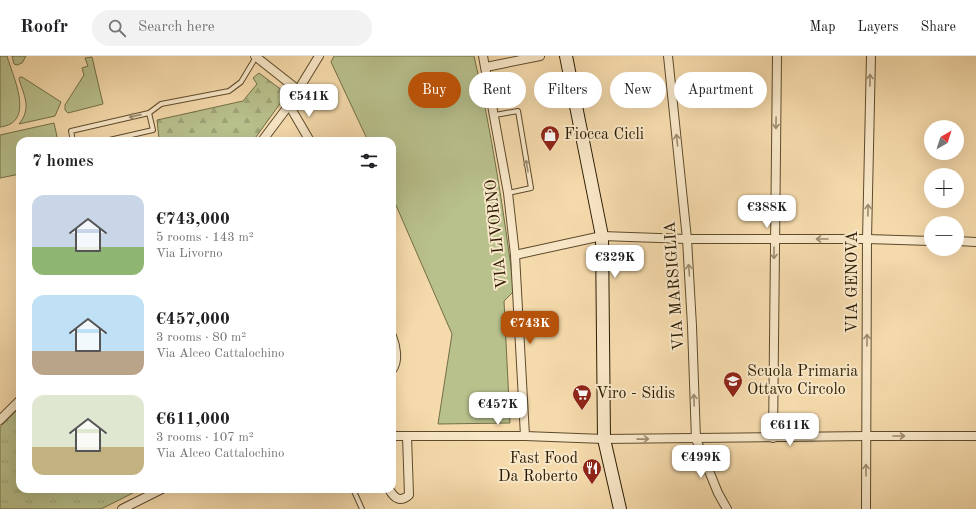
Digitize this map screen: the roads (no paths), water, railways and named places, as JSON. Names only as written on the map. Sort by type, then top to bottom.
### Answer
[{"type":"main road","points":[[566,56],[602,236],[604,439],[620,509]]},
{"type":"street","points":[[256,56],[298,90]]},
{"type":"street","points":[[265,137],[289,105],[319,56]]},
{"type":"street","name":"VIA LIVORNO","points":[[483,56],[495,115],[508,193],[515,255],[525,436]]},
{"type":"street","points":[[486,67],[540,56]]},
{"type":"street","name":"VIA MARSIGLIA","points":[[668,56],[687,240],[696,438],[718,493],[727,509]]},
{"type":"street","points":[[773,438],[777,56]]},
{"type":"street","name":"VIA GENOVA","points":[[866,509],[867,239],[871,56]]},
{"type":"street","points":[[289,105],[308,137]]},
{"type":"street","points":[[515,255],[602,236],[687,240],[867,239],[924,241]]},
{"type":"street","points":[[964,241],[976,242]]},
{"type":"street","points":[[0,420],[16,404]]},
{"type":"street","points":[[396,436],[525,436],[604,439],[976,436]]},
{"type":"street","points":[[391,493],[393,496],[399,499],[405,498],[409,495],[407,436]]},
{"type":"street","points":[[122,509],[154,493]]},
{"type":"lane","points":[[72,137],[71,131],[149,113],[162,104],[229,91],[241,82],[256,56]]},
{"type":"lane","points":[[495,115],[518,111],[531,188],[508,193]]},
{"type":"lane","points":[[122,137],[153,130],[149,113]]},
{"type":"lane","points":[[355,493],[362,509]]},
{"type":"place","name":"Fiocca Cicli","points":[[550,152]]},
{"type":"place","name":"Scuola Primaria Ottavo Circolo","points":[[733,398]]},
{"type":"place","name":"Viro - Sidis","points":[[582,411]]},
{"type":"place","name":"Fast Food Da Roberto","points":[[592,485]]}]
